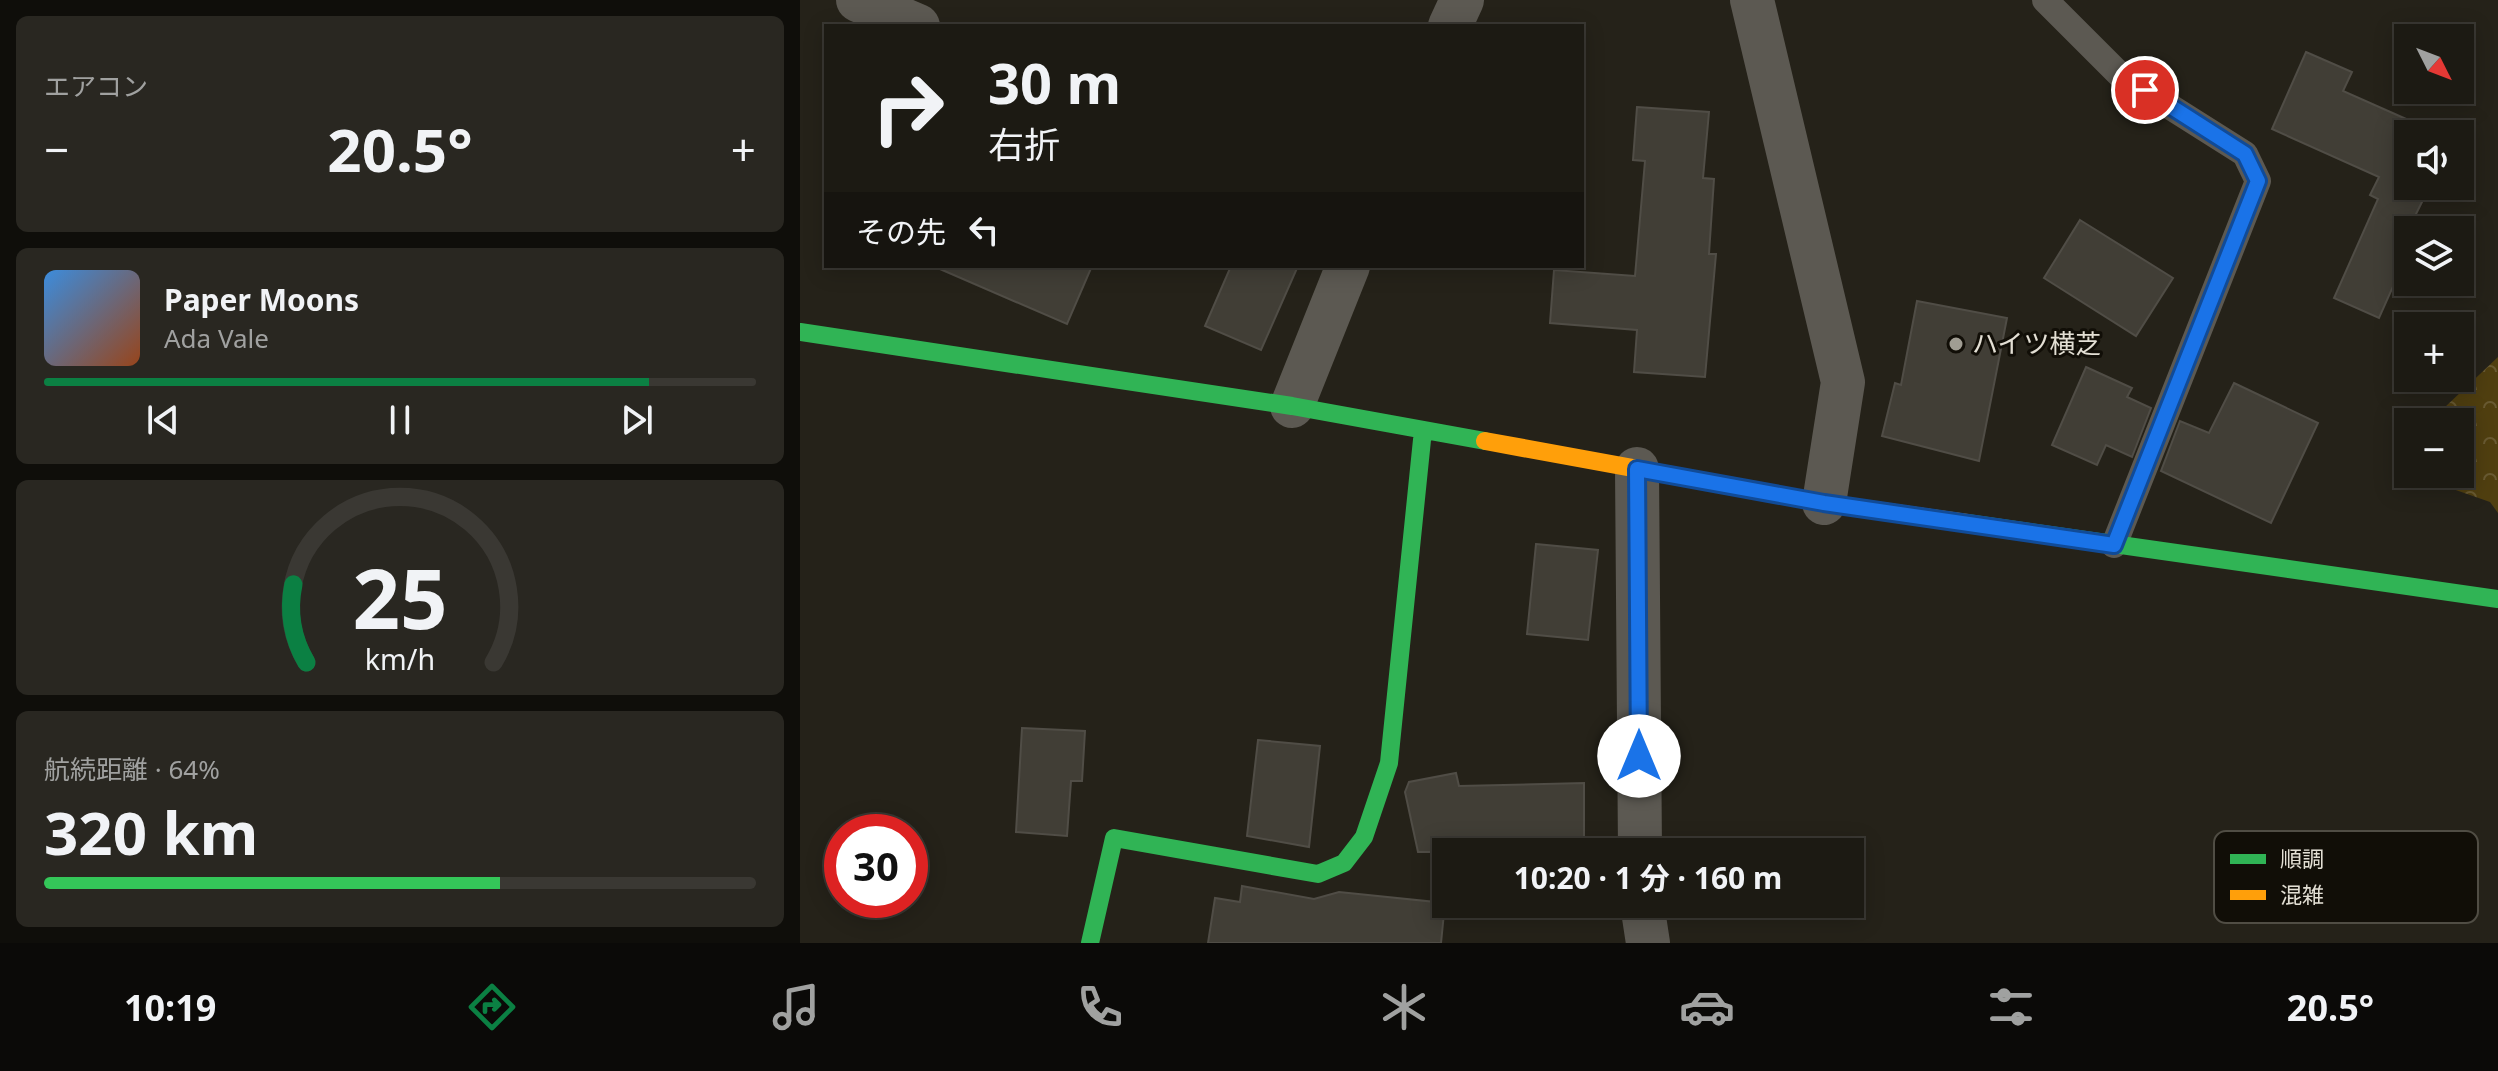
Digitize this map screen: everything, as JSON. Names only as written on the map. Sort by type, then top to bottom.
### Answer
[{"type":"street","points":[[858,0],[913,24]]},
{"type":"street","points":[[1451,24],[1462,0]]},
{"type":"street","points":[[1752,0],[1843,382],[1824,503]]},
{"type":"street","points":[[1292,406],[1347,268]]},
{"type":"street","points":[[800,332],[1292,406],[1824,503],[2498,599]]},
{"type":"street","points":[[1090,943],[1114,838],[1318,874],[1344,863],[1364,837],[1389,763],[1423,430]]},
{"type":"street","points":[[1637,469],[1640,838]]},
{"type":"street","points":[[1644,918],[1648,943]]},
{"type":"lane","points":[[2045,0],[2120,75],[2245,154],[2258,181],[2114,545]]},
{"type":"green space","points":[[2498,357],[2498,513],[2490,502],[2450,488],[2474,488],[2474,408],[2444,408],[2461,392],[2474,392],[2474,380]]},
{"type":"building","points":[[2306,52],[2352,72],[2343,91],[2408,120],[2394,120],[2394,200],[2423,200],[2415,216],[2394,216],[2394,284],[2379,318],[2334,298],[2378,199],[2370,195],[2379,177],[2272,129]]},
{"type":"building","points":[[1637,107],[1709,112],[1703,178],[1714,179],[1709,254],[1716,254],[1705,377],[1634,372],[1637,330],[1550,323],[1554,270],[1635,276],[1645,161],[1633,160]]},
{"type":"building","points":[[2080,220],[2173,278],[2136,336],[2044,278]]},
{"type":"building","points":[[938,268],[1091,268],[1067,324]]},
{"type":"building","points":[[1230,268],[1297,268],[1261,350],[1205,326]]},
{"type":"building","points":[[1917,301],[2007,318],[1979,461],[1882,436],[1895,383],[1901,385]]},
{"type":"building","points":[[2086,367],[2132,388],[2127,397],[2151,408],[2132,457],[2106,445],[2097,465],[2052,445]]},
{"type":"building","points":[[2234,383],[2318,423],[2271,523],[2161,471],[2180,421],[2209,433]]},
{"type":"building","points":[[1536,544],[1598,550],[1588,640],[1527,634]]},
{"type":"building","points":[[1022,728],[1085,731],[1082,781],[1071,781],[1067,836],[1016,832]]},
{"type":"building","points":[[1258,740],[1320,746],[1309,847],[1247,836]]},
{"type":"building","points":[[1456,773],[1459,786],[1584,783],[1584,838],[1432,838],[1432,852],[1418,852],[1405,792],[1409,782]]},
{"type":"building","points":[[1242,886],[1314,899],[1339,892],[1432,902],[1432,918],[1444,918],[1441,943],[1208,943],[1215,898],[1240,902]]},
{"type":"traffic: fast","points":[[800,332],[1292,406],[1485,441]]},
{"type":"traffic: fast","points":[[1090,943],[1114,838],[1318,874],[1344,863],[1364,837],[1389,763],[1423,430]]},
{"type":"traffic: fast","points":[[1967,523],[2498,599]]},
{"type":"traffic: slow","points":[[1485,441],[1824,503],[1967,523]]},
{"type":"place","name":"ハイツ横芝","points":[[1956,344]]},
{"type":"route","points":[[1639,756],[1637,469],[1824,503],[2114,545],[2258,181],[2245,154],[2145,90]]}]
